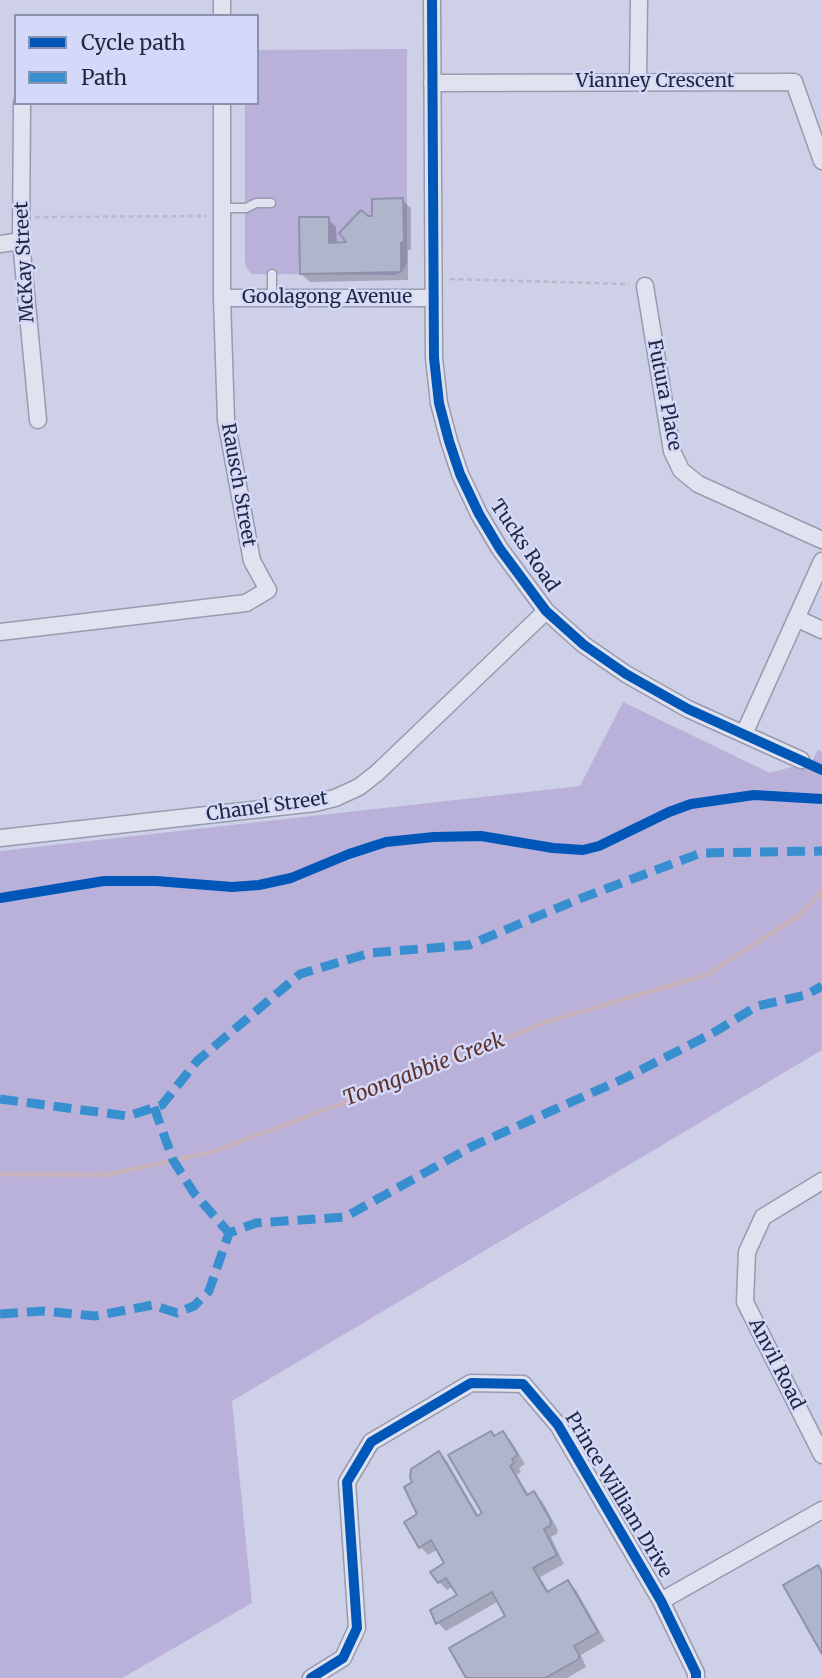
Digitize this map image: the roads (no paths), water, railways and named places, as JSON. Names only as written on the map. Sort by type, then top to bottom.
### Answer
[{"type":"street","name":"Tucks Road","points":[[432,0],[434,358],[439,403],[460,474],[479,514],[500,549],[546,611],[584,645],[626,674],[688,709],[801,760]]},
{"type":"street","points":[[638,81],[639,0]]},
{"type":"street","name":"Vianney Crescent","points":[[432,83],[794,82],[822,161]]},
{"type":"street","name":"McKay Street","points":[[22,105],[21,241],[38,420]]},
{"type":"street","name":"Rausch Street","points":[[0,632],[246,603],[268,590],[251,561],[226,421],[222,298],[222,105]]},
{"type":"street","points":[[0,244],[21,241]]},
{"type":"street","name":"Futura Place","points":[[645,286],[672,451],[681,470],[698,484],[822,540]]},
{"type":"street","name":"Goolagong Avenue","points":[[222,298],[433,298]]},
{"type":"street","points":[[744,734],[822,561]]},
{"type":"street","name":"Chanel Street","points":[[0,838],[315,803],[335,798],[359,787],[377,773],[546,611]]},
{"type":"street","points":[[796,618],[822,629]]},
{"type":"street","name":"Anvil Road","points":[[822,1181],[763,1217],[747,1252],[745,1302],[822,1455]]},
{"type":"street","name":"Prince William Drive","points":[[311,1678],[343,1658],[357,1628],[347,1482],[371,1442],[471,1383],[523,1384],[558,1425],[661,1601],[696,1678]]},
{"type":"street","name":"Prince William Drive","points":[[661,1601],[822,1510]]},
{"type":"lane","points":[[222,212],[246,208],[256,203],[271,203]]},
{"type":"lane","points":[[272,274],[272,298]]},
{"type":"waterway","name":"Toongabbie Creek","points":[[0,1174],[105,1175],[212,1152],[546,1022],[706,975],[800,915],[822,891]]}]
